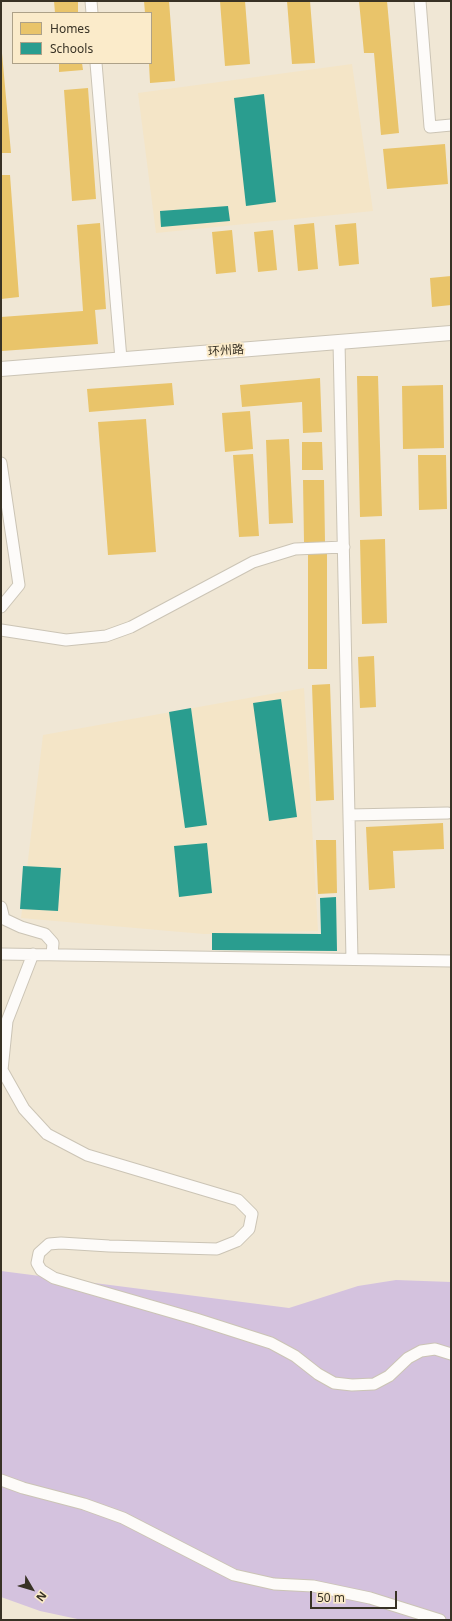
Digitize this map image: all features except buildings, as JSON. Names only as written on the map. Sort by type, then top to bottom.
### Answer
[{"type":"main road","name":"环州路","points":[[1,369],[451,333]]},
{"type":"street","points":[[91,1],[92,12]]},
{"type":"street","points":[[420,1],[430,127],[451,125]]},
{"type":"street","points":[[96,64],[121,359]]},
{"type":"street","points":[[339,342],[352,959]]},
{"type":"street","points":[[1,463],[19,585],[1,607]]},
{"type":"street","points":[[1,630],[66,640],[106,636],[131,627],[253,562],[295,549],[344,547]]},
{"type":"street","points":[[349,815],[448,813]]},
{"type":"street","points":[[1,908],[4,919],[21,927],[45,934],[53,943],[52,955]]},
{"type":"street","points":[[1,954],[451,961]]},
{"type":"street","points":[[33,954],[7,1021],[2,1070],[24,1109],[47,1134],[87,1155],[238,1200],[252,1214],[249,1229],[237,1241],[217,1249],[61,1243],[49,1244],[39,1253],[37,1263],[40,1270],[54,1278],[181,1314],[271,1343],[295,1356],[318,1374],[334,1383],[352,1386],[374,1384],[389,1376],[408,1358],[421,1351],[435,1349],[451,1354]]},
{"type":"street","points":[[1,1480],[84,1504],[123,1518],[234,1575],[274,1584],[313,1586],[370,1598],[440,1620]]},
{"type":"shaded area","points":[[352,64],[373,211],[156,233],[138,93]]},
{"type":"shaded area","points":[[304,688],[318,931],[204,934],[21,918],[43,735]]},
{"type":"shaded area","points":[[1,1271],[289,1308],[358,1286],[396,1280],[451,1282],[451,1620],[82,1620],[40,1611],[1,1597]]}]
